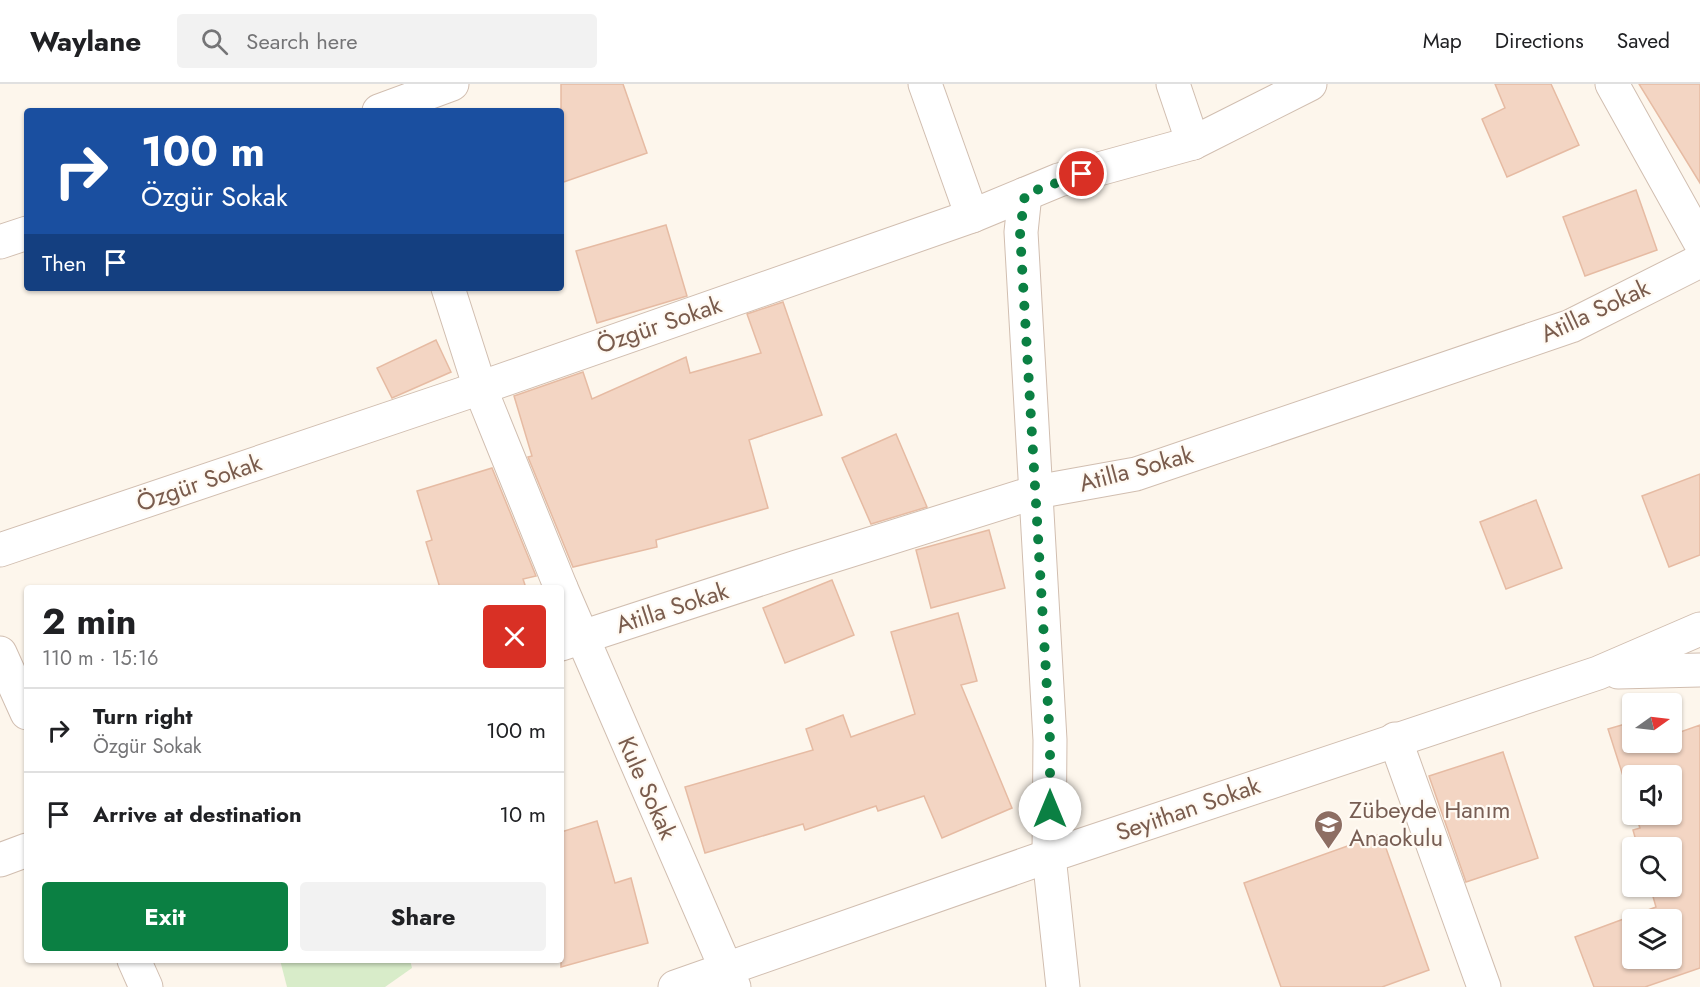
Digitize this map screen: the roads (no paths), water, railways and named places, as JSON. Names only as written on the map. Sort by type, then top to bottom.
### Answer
[{"type":"street","points":[[386,103],[452,84]]},
{"type":"street","points":[[925,84],[972,216]]},
{"type":"street","points":[[1173,84],[1193,143]]},
{"type":"street","name":"Özgür Sokak","points":[[0,550],[480,388],[972,216],[1059,180],[1193,143],[1310,84]]},
{"type":"street","points":[[1612,84],[1700,242]]},
{"type":"street","points":[[1025,194],[1020,232],[1050,740],[1049,856],[1063,987]]},
{"type":"street","points":[[0,242],[24,234]]},
{"type":"street","name":"Atilla Sokak","points":[[571,641],[1036,492],[1136,474],[1571,326],[1700,261]]},
{"type":"street","name":"Kule Sokak","points":[[449,291],[480,388],[560,585]]},
{"type":"street","name":"Kule Sokak","points":[[564,604],[571,641],[730,979]]},
{"type":"street","name":"Seyithan Sokak","points":[[675,987],[730,979],[1049,856],[1598,673],[1700,629]]},
{"type":"street","points":[[0,652],[24,706]]},
{"type":"street","points":[[1598,673],[1700,670]]},
{"type":"street","points":[[1395,740],[1484,987]]},
{"type":"street","points":[[0,860],[24,850]]},
{"type":"street","points":[[135,963],[146,987]]},
{"type":"place","name":"Zübeyde Hanım Anaokulu","points":[[1328,850]]}]
